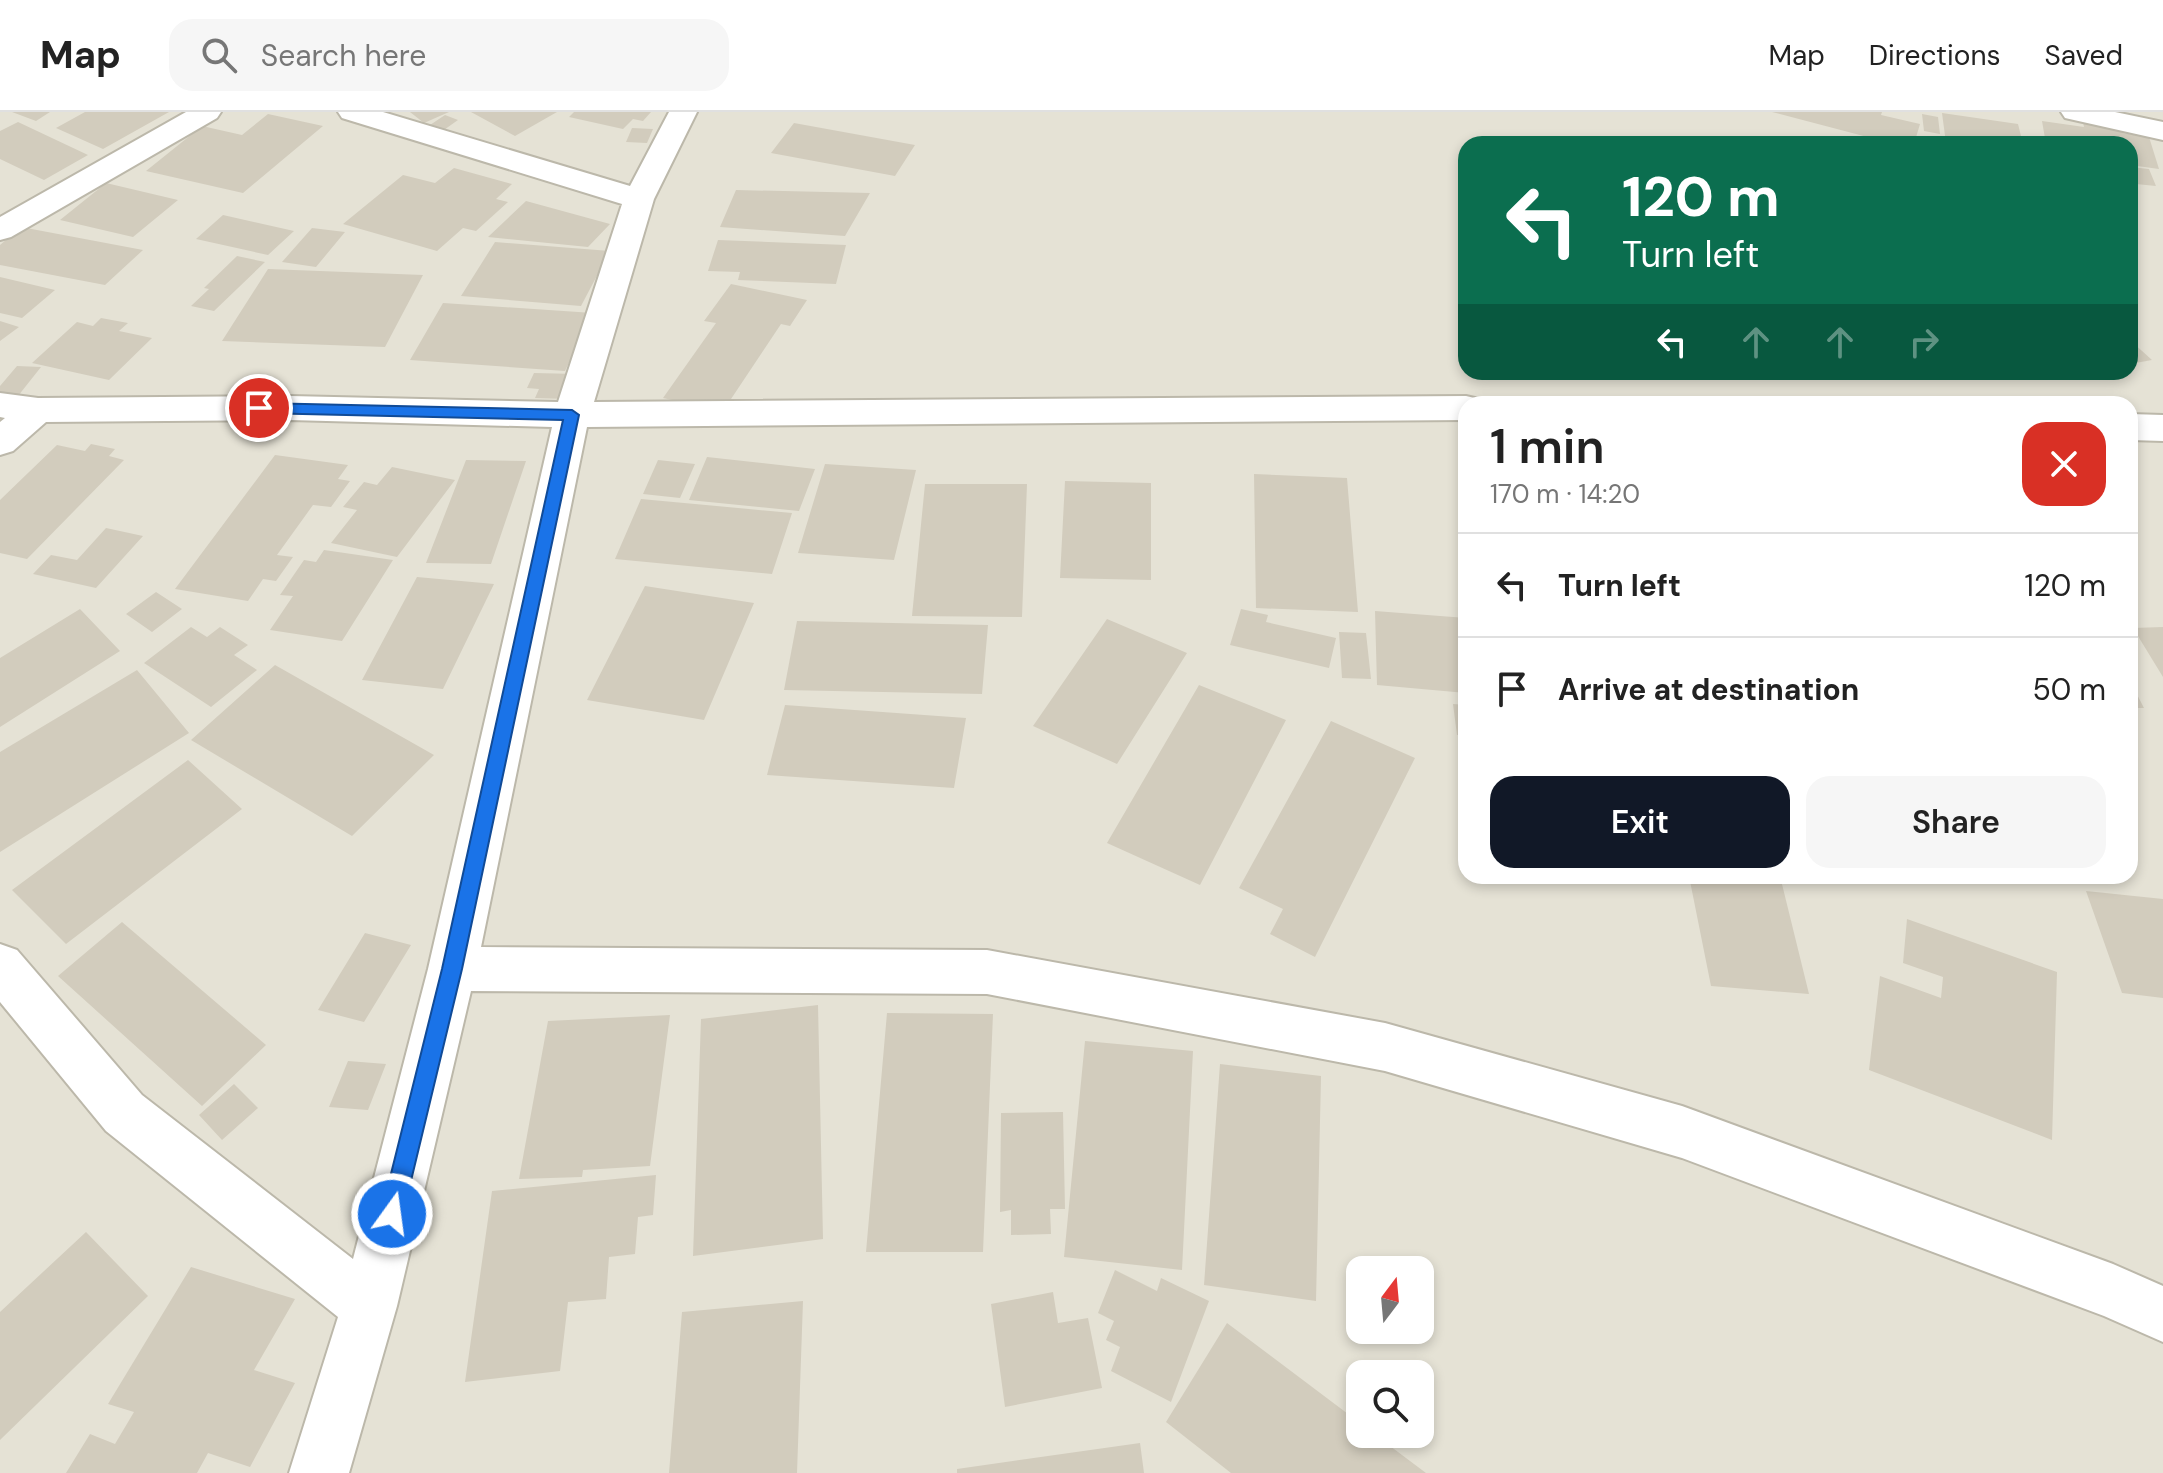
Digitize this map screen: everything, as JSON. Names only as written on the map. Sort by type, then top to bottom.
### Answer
[{"type":"street","points":[[0,230],[207,112]]},
{"type":"street","points":[[352,112],[639,199]]},
{"type":"street","points":[[319,1473],[369,1306],[452,969],[572,415],[639,199],[683,112]]},
{"type":"street","points":[[2075,112],[2163,131]]},
{"type":"street","points":[[0,405],[38,410],[290,408],[572,415],[1458,408]]},
{"type":"street","points":[[0,442],[38,410]]},
{"type":"street","points":[[2138,427],[2163,428]]},
{"type":"street","points":[[0,966],[124,1113],[369,1306]]},
{"type":"street","points":[[452,969],[987,972],[1385,1047],[1682,1132],[2113,1292],[2163,1314]]},
{"type":"shaded area","points":[[0,112],[2163,112],[2163,1473],[0,1473]]},
{"type":"building","points":[[12,112],[50,112],[36,121]]},
{"type":"building","points":[[85,112],[169,112],[103,149],[56,128]]},
{"type":"building","points":[[410,112],[449,112],[424,123]]},
{"type":"building","points":[[471,112],[557,112],[515,136]]},
{"type":"building","points":[[574,112],[651,112],[643,121],[633,119],[623,129],[569,117]]},
{"type":"building","points":[[1772,112],[1882,112],[1881,115],[1920,124],[1916,136],[1864,136]]},
{"type":"building","points":[[1942,113],[2018,124],[2021,136],[1945,136]]},
{"type":"building","points":[[268,114],[323,126],[243,193],[146,171],[202,126],[242,135]]},
{"type":"building","points":[[1922,114],[1938,117],[1940,134],[1924,131]]},
{"type":"building","points":[[445,115],[458,120],[441,132],[427,127]]},
{"type":"building","points":[[2042,121],[2084,127],[2083,122],[2121,128],[2122,133],[2149,137],[2159,169],[2138,166],[2138,136],[2045,136]]},
{"type":"building","points":[[18,122],[88,155],[44,180],[0,159],[0,131]]},
{"type":"building","points":[[794,123],[915,145],[895,176],[771,153]]},
{"type":"building","points":[[632,128],[653,129],[647,143],[626,142]]},
{"type":"building","points":[[454,168],[512,184],[496,199],[508,202],[476,231],[463,228],[437,251],[343,224],[403,175],[435,183]]},
{"type":"building","points":[[2138,168],[2149,169],[2156,186],[2138,184]]},
{"type":"building","points":[[106,183],[178,200],[133,237],[60,220]]},
{"type":"building","points":[[736,190],[870,193],[845,236],[720,227]]},
{"type":"building","points":[[526,201],[610,224],[588,247],[488,237]]},
{"type":"building","points":[[223,215],[294,231],[268,255],[196,239]]},
{"type":"building","points":[[21,227],[143,250],[105,285],[0,265],[0,245]]},
{"type":"building","points":[[312,228],[345,232],[316,267],[282,262]]},
{"type":"building","points":[[718,240],[846,245],[836,284],[738,280],[740,272],[708,271]]},
{"type":"building","points":[[495,242],[610,251],[581,306],[461,296]]},
{"type":"building","points":[[237,256],[265,262],[214,311],[191,306],[209,289],[204,288]]},
{"type":"building","points":[[268,269],[423,275],[385,347],[222,341]]},
{"type":"building","points":[[0,277],[55,290],[22,318],[0,313]]},
{"type":"building","points":[[731,284],[807,300],[790,326],[781,324],[723,411],[663,398],[716,323],[704,321]]},
{"type":"building","points":[[443,303],[593,313],[565,371],[410,360]]},
{"type":"building","points":[[101,318],[128,323],[119,331],[152,338],[109,380],[32,363],[77,322],[93,326]]},
{"type":"building","points":[[0,321],[19,327],[0,341]]},
{"type":"building","points":[[2138,347],[2152,360],[2138,363]]},
{"type":"building","points":[[17,366],[41,367],[18,396],[0,395],[0,386]]},
{"type":"building","points":[[534,373],[577,374],[567,399],[535,398],[539,389],[527,388]]},
{"type":"building","points":[[91,444],[115,449],[109,456],[124,460],[27,559],[0,553],[0,500],[57,445],[85,451]]},
{"type":"building","points":[[275,455],[348,465],[338,479],[350,481],[331,507],[313,505],[277,555],[293,557],[276,581],[263,579],[248,601],[175,589]]},
{"type":"building","points":[[707,457],[815,469],[799,511],[689,500]]},
{"type":"building","points":[[466,460],[526,461],[491,564],[426,563]]},
{"type":"building","points":[[658,460],[695,464],[680,498],[643,494]]},
{"type":"building","points":[[825,464],[916,470],[894,560],[798,553]]},
{"type":"building","points":[[392,467],[455,480],[397,557],[331,543],[357,510],[343,507],[364,482],[377,485]]},
{"type":"building","points":[[1254,474],[1347,478],[1358,612],[1256,608]]},
{"type":"building","points":[[1065,481],[1151,483],[1151,580],[1060,578]]},
{"type":"building","points":[[925,484],[1027,484],[1022,617],[912,616]]},
{"type":"building","points":[[641,499],[792,513],[772,574],[615,559]]},
{"type":"building","points":[[106,528],[143,536],[96,588],[33,574],[51,555],[77,560]]},
{"type":"building","points":[[324,550],[393,560],[342,641],[270,630],[293,596],[280,595],[304,560],[316,562]]},
{"type":"building","points":[[417,577],[494,584],[443,689],[362,680]]},
{"type":"building","points":[[645,586],[754,603],[704,720],[587,700]]},
{"type":"building","points":[[156,592],[182,609],[152,632],[126,614]]},
{"type":"building","points":[[80,609],[120,651],[0,727],[0,658]]},
{"type":"building","points":[[1241,609],[1268,615],[1266,622],[1336,638],[1329,668],[1230,645]]},
{"type":"building","points":[[1375,611],[1458,617],[1458,692],[1377,685]]},
{"type":"building","points":[[1107,619],[1187,653],[1117,764],[1033,726]]},
{"type":"building","points":[[797,621],[988,625],[982,694],[784,690]]},
{"type":"building","points":[[191,627],[207,637],[220,627],[248,645],[234,655],[257,670],[211,707],[144,663]]},
{"type":"building","points":[[2163,627],[2163,677],[2138,636],[2138,628]]},
{"type":"building","points":[[1339,632],[1366,633],[1371,679],[1342,678]]},
{"type":"building","points":[[275,665],[434,755],[352,836],[191,740]]},
{"type":"building","points":[[137,670],[189,733],[0,852],[0,752]]},
{"type":"building","points":[[1199,685],[1286,720],[1200,885],[1107,843]]},
{"type":"building","points":[[1453,704],[1458,704],[1457,735]]},
{"type":"building","points":[[785,705],[966,718],[954,788],[767,775]]},
{"type":"building","points":[[1331,721],[1415,758],[1315,957],[1270,934],[1283,909],[1239,888]]},
{"type":"building","points":[[188,760],[242,809],[66,944],[12,890]]},
{"type":"building","points":[[1691,884],[1782,884],[1809,994],[1711,986]]},
{"type":"building","points":[[2086,891],[2163,899],[2163,998],[2122,993]]},
{"type":"building","points":[[1907,919],[2057,972],[2052,1140],[1869,1070],[1880,976],[1941,998],[1943,977],[1903,963]]},
{"type":"building","points":[[122,922],[266,1045],[202,1106],[58,976]]},
{"type":"building","points":[[365,933],[411,945],[364,1022],[318,1010]]},
{"type":"building","points":[[818,1005],[823,1239],[693,1256],[701,1019]]},
{"type":"building","points":[[887,1013],[993,1014],[983,1252],[866,1252]]},
{"type":"building","points":[[670,1015],[650,1166],[583,1170],[582,1177],[519,1179],[548,1021]]},
{"type":"building","points":[[1085,1041],[1193,1051],[1182,1270],[1064,1257]]},
{"type":"building","points":[[348,1061],[386,1064],[368,1110],[329,1107]]},
{"type":"building","points":[[1220,1064],[1321,1076],[1316,1301],[1204,1285]]},
{"type":"building","points":[[234,1084],[258,1108],[222,1140],[199,1115]]},
{"type":"building","points":[[1063,1112],[1065,1209],[1050,1209],[1051,1234],[1011,1235],[1011,1210],[1000,1212],[1001,1113]]},
{"type":"building","points":[[656,1175],[653,1215],[638,1217],[635,1254],[609,1257],[606,1299],[568,1302],[560,1371],[465,1382],[492,1191]]},
{"type":"building","points":[[86,1232],[148,1296],[0,1440],[0,1312]]},
{"type":"building","points":[[191,1267],[295,1299],[254,1370],[295,1383],[250,1467],[208,1453],[197,1473],[66,1473],[90,1434],[115,1444],[134,1412],[108,1404]]},
{"type":"building","points":[[1115,1270],[1157,1291],[1161,1278],[1209,1301],[1171,1402],[1111,1371],[1120,1347],[1106,1340],[1114,1321],[1098,1313]]},
{"type":"building","points":[[1053,1292],[1058,1323],[1088,1318],[1102,1388],[1005,1407],[991,1304]]},
{"type":"building","points":[[803,1301],[797,1473],[669,1473],[682,1312]]},
{"type":"building","points":[[1227,1323],[1346,1412],[1346,1448],[1393,1448],[1426,1473],[1231,1473],[1166,1422]]},
{"type":"building","points":[[1140,1443],[1144,1473],[957,1473],[957,1469]]},
{"type":"route","points":[[259,408],[572,415],[452,969],[392,1214]]}]
